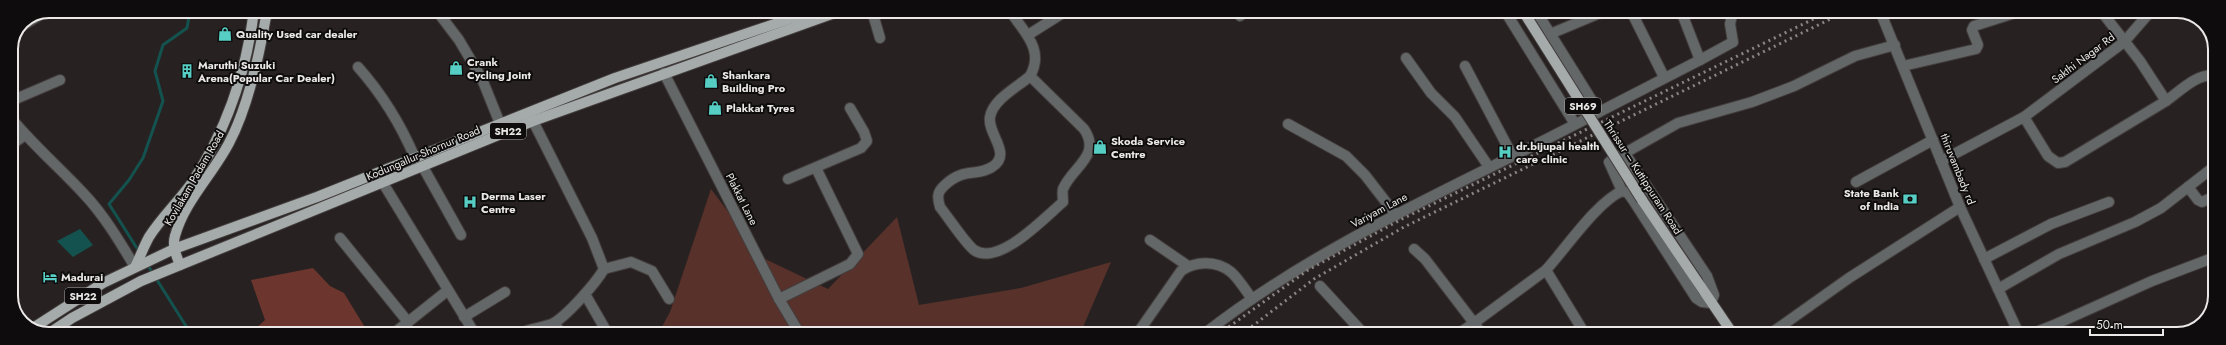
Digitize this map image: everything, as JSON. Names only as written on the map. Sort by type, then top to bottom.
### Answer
[{"type":"main road","name":"Kovilakam Padam Road","points":[[136,265],[150,236],[190,185],[225,122],[240,79],[251,39],[253,18]]},
{"type":"main road","name":"Kovilakam Padam Road","points":[[180,265],[174,250],[175,234],[180,223],[230,143],[254,73],[266,18]]},
{"type":"main road","name":"Kodungallur-Shornur Road","points":[[58,327],[72,318],[158,274],[423,167],[502,128],[615,78],[792,18]]},
{"type":"main road","name":"Kodungallur-Shornur Road","points":[[136,265],[415,158],[502,128],[533,121],[820,18]]},
{"type":"main road","name":"Thrissur – Kuttippuram Road","points":[[1527,18],[1642,200],[1728,327]]},
{"type":"main road","points":[[136,265],[143,281]]},
{"type":"main road","name":"SH22","points":[[38,325],[65,306],[136,265]]},
{"type":"street","points":[[442,18],[459,40],[482,78],[502,128]]},
{"type":"street","points":[[874,18],[880,38]]},
{"type":"street","points":[[1015,18],[1028,35],[1036,55],[1036,66],[1030,76],[1003,98],[995,107],[990,116],[992,130],[1001,150],[999,160],[992,167],[954,177],[939,190],[937,198],[940,206],[974,250],[991,254],[1003,251],[1063,202],[1063,189],[1087,155],[1090,146],[1090,137],[1084,129],[1030,76]]},
{"type":"street","points":[[1028,35],[1055,18]]},
{"type":"street","points":[[1509,18],[1575,124]]},
{"type":"street","points":[[1540,18],[1599,112]]},
{"type":"street","points":[[1550,34],[1588,18]]},
{"type":"street","points":[[1634,18],[1664,77]]},
{"type":"street","points":[[1684,18],[1700,60]]},
{"type":"street","name":"Variyam Lane","points":[[1214,327],[1252,299],[1324,254],[1396,214],[1599,112],[1733,42],[1730,24],[1732,18]]},
{"type":"street","name":"thiruvambady rd","points":[[1883,18],[1960,207],[2016,327]]},
{"type":"street","points":[[1903,66],[1976,49],[1978,46],[1972,30],[1974,26],[1999,18]]},
{"type":"street","points":[[2106,18],[2140,61],[2166,101]]},
{"type":"street","name":"Sakthi Nagar Rd","points":[[1941,161],[2024,117],[2124,42],[2145,18]]},
{"type":"street","points":[[1624,152],[1707,276],[1714,295],[1711,303],[1702,302],[1689,289],[1633,200],[1628,194],[1622,191],[1610,162],[1624,152],[1678,124],[1752,102],[1794,86],[1855,56],[1895,45]]},
{"type":"street","points":[[1406,58],[1431,93],[1456,117],[1489,167]]},
{"type":"street","points":[[1465,66],[1512,155]]},
{"type":"street","points":[[358,67],[379,91],[408,142],[415,158]]},
{"type":"street","name":"Plakkat Lane","points":[[664,73],[779,299],[796,327]]},
{"type":"street","points":[[2024,117],[2048,156],[2058,164],[2065,162],[2166,101],[2193,82],[2208,76]]},
{"type":"street","points":[[18,98],[60,80]]},
{"type":"street","points":[[788,180],[861,148],[867,141],[864,132],[850,108]]},
{"type":"street","points":[[533,121],[592,238],[604,269]]},
{"type":"street","points":[[1288,124],[1346,156],[1365,175],[1396,214]]},
{"type":"street","points":[[18,126],[85,195],[136,265]]},
{"type":"street","points":[[18,140],[25,135]]},
{"type":"street","points":[[1856,182],[1933,140]]},
{"type":"street","points":[[423,167],[461,235]]},
{"type":"street","points":[[779,299],[850,264],[858,254],[816,168]]},
{"type":"street","points":[[1998,290],[2059,254],[2135,222],[2161,208],[2208,171]]},
{"type":"street","points":[[383,183],[470,327]]},
{"type":"street","points":[[2188,187],[2198,200],[2202,202],[2208,199]]},
{"type":"street","points":[[1467,327],[1546,270],[1597,210],[1614,195],[1622,191]]},
{"type":"street","points":[[1984,259],[2051,224],[2109,202]]},
{"type":"street","points":[[1780,327],[1848,278],[1960,207]]},
{"type":"street","points":[[340,238],[408,322]]},
{"type":"street","points":[[1150,240],[1188,266]]},
{"type":"street","points":[[1414,249],[1425,259],[1477,327]]},
{"type":"street","points":[[2047,327],[2082,313],[2152,280],[2208,260]]},
{"type":"street","points":[[536,327],[554,323],[599,278],[604,269],[631,262],[652,271],[669,299]]},
{"type":"street","points":[[1142,327],[1181,271],[1188,266],[1203,262],[1230,272],[1252,299]]},
{"type":"street","points":[[1546,270],[1581,327]]},
{"type":"street","points":[[1320,286],[1358,327]]},
{"type":"street","points":[[402,327],[448,291]]},
{"type":"street","points":[[464,317],[504,292]]},
{"type":"street","points":[[584,294],[604,327]]},
{"type":"street","points":[[554,323],[557,327]]},
{"type":"shaded area","points":[[711,189],[763,258],[828,289],[897,217],[919,305],[1021,288],[1111,262],[1083,327],[662,327],[670,312]]},
{"type":"shaded area","points":[[313,268],[330,286],[344,293],[365,327],[258,327],[265,320],[251,280]]},
{"type":"water","points":[[80,229],[93,245],[73,257],[57,241]]},
{"type":"waterway","points":[[140,253],[109,204],[129,180],[143,158],[163,101],[155,71],[163,45],[187,28],[189,18]]},
{"type":"waterway","points":[[147,264],[187,327]]},
{"type":"railway","points":[[1229,327],[1308,270],[1400,220],[1816,18]]},
{"type":"railway","points":[[1251,327],[1314,279],[1404,227],[1833,18]]},
{"type":"place","name":"Quality Used car dealer","points":[[225,34]]},
{"type":"place","name":"Crank Cycling Joint","points":[[456,68]]},
{"type":"place","name":"Maruthi Suzuki Arena(Popular Car Dealer)","points":[[187,71]]},
{"type":"place","name":"Shankara Building Pro","points":[[711,81]]},
{"type":"place","name":"Plakkat Tyres","points":[[715,108]]},
{"type":"place","name":"Skoda Service Centre","points":[[1100,147]]},
{"type":"place","name":"dr.bijupal health care clinic","points":[[1505,152]]},
{"type":"place","name":"State Bank of India","points":[[1910,199]]},
{"type":"place","name":"Derma Laser Centre","points":[[470,202]]},
{"type":"place","name":"Madurai","points":[[50,277]]}]
